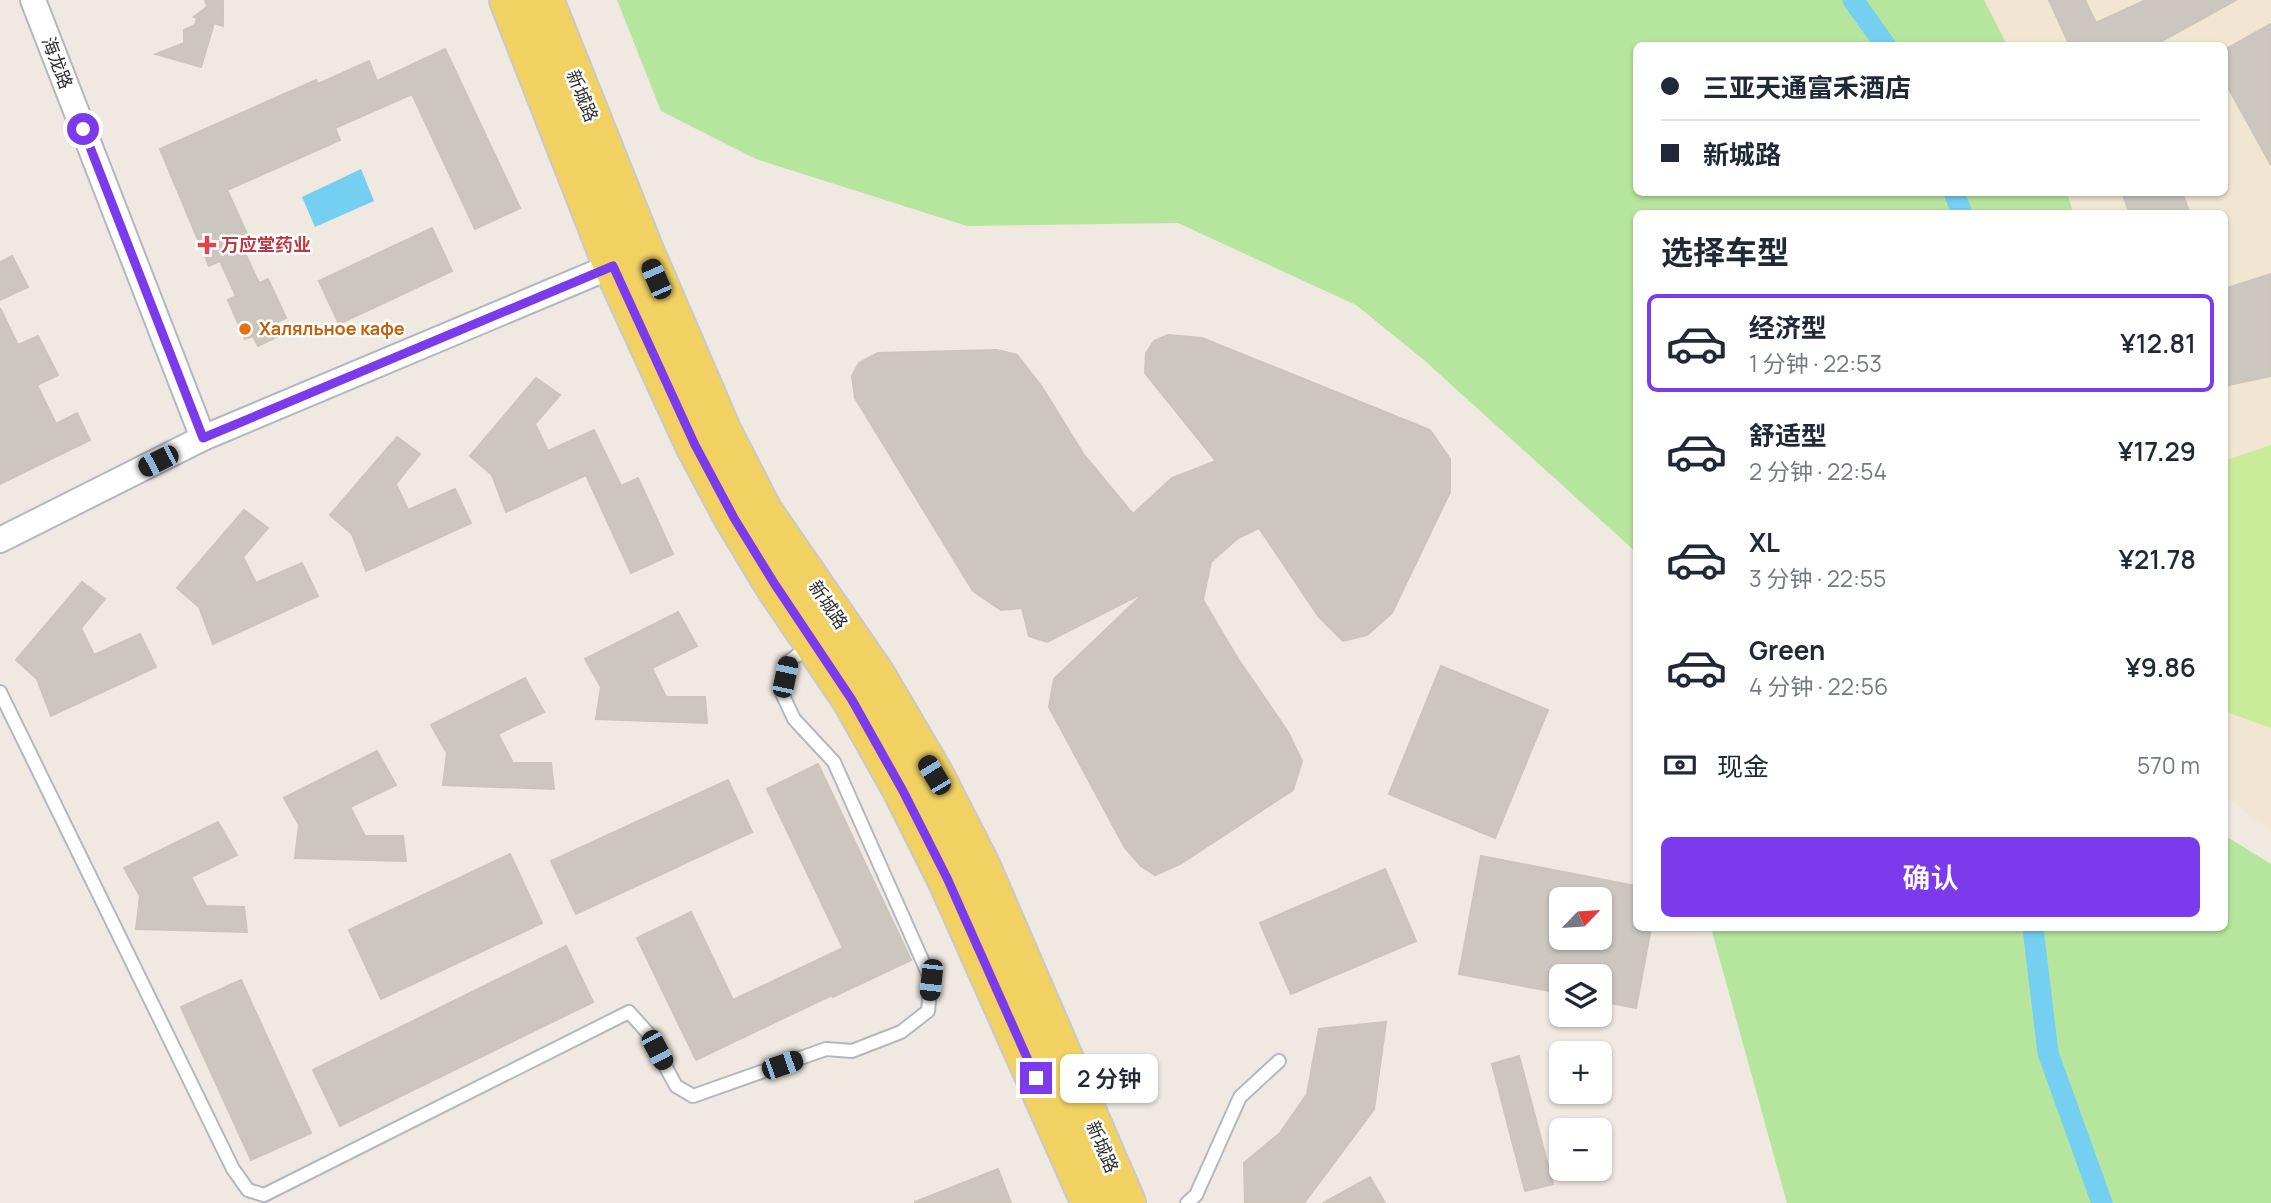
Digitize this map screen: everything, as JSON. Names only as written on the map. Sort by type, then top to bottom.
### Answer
[{"type":"main road","name":"新城路","points":[[509,0],[629,260],[762,512],[876,676],[934,775],[979,864],[1126,1203]]},
{"type":"main road","name":"新城路","points":[[544,0],[629,260],[701,457],[734,518],[852,700],[903,791],[947,878],[1091,1203]]},
{"type":"street","name":"海龙路","points":[[33,0],[203,438]]},
{"type":"street","points":[[0,540],[203,438],[629,260]]},
{"type":"lane","points":[[0,692],[233,1169],[248,1190],[264,1195],[629,1012],[647,1032],[676,1086],[693,1096],[826,1049],[852,1051],[901,1032],[928,1011],[931,980],[834,762],[794,719],[781,691],[788,662],[814,643]]},
{"type":"lane","points":[[1187,1203],[1196,1195],[1240,1097],[1279,1061]]},
{"type":"shaded area","points":[[1933,0],[2271,0],[2271,832],[2228,798],[2228,210],[2037,210],[2030,196],[2228,196],[2228,42],[1954,42]]},
{"type":"green space","points":[[617,0],[1984,0],[2005,42],[1633,42],[1633,196],[2068,196],[2072,210],[1633,210],[1633,549],[1424,360],[1356,305],[1178,223],[967,226],[756,159],[661,111]]},
{"type":"green space","points":[[2271,445],[2271,728],[2228,712],[2228,460]]},
{"type":"green space","points":[[2228,837],[2271,864],[2271,1203],[1787,1203],[1712,931],[2228,931]]},
{"type":"water","points":[[361,169],[374,201],[315,227],[302,197]]},
{"type":"building","points":[[205,0],[223,0],[223,26],[214,23],[201,67],[156,54],[184,43],[184,30],[195,25],[197,18],[194,17],[207,7]]},
{"type":"building","points":[[2049,0],[2085,0],[2096,23],[2146,0],[2236,0],[2160,42],[2068,42]]},
{"type":"building","points":[[2271,24],[2271,165],[2228,87],[2228,48]]},
{"type":"building","points":[[445,49],[520,208],[475,229],[412,94],[335,128],[340,140],[227,190],[253,247],[244,251],[259,283],[268,279],[286,318],[277,322],[283,334],[258,346],[253,336],[245,339],[228,300],[236,296],[220,261],[209,266],[160,149],[316,80],[318,84],[369,61],[377,81]]},
{"type":"building","points":[[2123,196],[2183,196],[2189,210],[2129,210]]},
{"type":"building","points":[[432,228],[452,271],[339,324],[319,281]]},
{"type":"building","points":[[12,256],[28,287],[0,300],[0,262]]},
{"type":"building","points":[[2271,274],[2271,376],[2228,385],[2228,288]]},
{"type":"building","points":[[0,308],[18,345],[38,336],[58,375],[37,385],[56,424],[77,413],[90,440],[0,484]]},
{"type":"building","points":[[1168,335],[1202,338],[1430,430],[1450,459],[1450,492],[1392,613],[1367,635],[1343,641],[1319,617],[1259,528],[1238,538],[1211,562],[1203,600],[1238,659],[1288,732],[1302,761],[1293,790],[1180,864],[1155,875],[1141,866],[1125,848],[1049,707],[1054,679],[1145,592],[1047,642],[1029,636],[1022,608],[1001,610],[973,591],[855,398],[852,376],[859,363],[878,353],[997,350],[1017,355],[1042,387],[1084,455],[1133,514],[1172,478],[1216,461],[1145,373],[1146,353],[1154,341]]},
{"type":"building","points":[[536,378],[560,395],[535,424],[548,451],[594,430],[621,486],[638,478],[673,554],[631,573],[586,475],[506,512],[492,475],[470,456]]},
{"type":"building","points":[[397,437],[420,454],[396,484],[408,510],[455,489],[471,523],[366,571],[352,534],[330,515]]},
{"type":"building","points":[[244,510],[268,528],[243,557],[256,583],[302,563],[318,596],[213,644],[199,607],[177,588]]},
{"type":"building","points":[[82,582],[105,599],[81,628],[94,655],[140,634],[156,667],[51,716],[37,679],[16,660]]},
{"type":"building","points":[[678,612],[697,646],[652,668],[666,697],[705,697],[707,723],[596,719],[601,687],[585,659]]},
{"type":"building","points":[[1441,666],[1548,710],[1495,838],[1389,794]]},
{"type":"building","points":[[525,678],[544,712],[498,734],[513,763],[551,763],[554,789],[443,785],[447,753],[431,725]]},
{"type":"building","points":[[377,751],[396,785],[350,807],[365,836],[403,836],[406,861],[295,858],[299,825],[284,798]]},
{"type":"building","points":[[818,764],[911,960],[696,1060],[637,938],[691,912],[733,1000],[843,948],[767,789]]},
{"type":"building","points":[[728,780],[752,832],[576,914],[551,861]]},
{"type":"building","points":[[218,822],[237,855],[191,877],[206,906],[244,907],[247,932],[136,929],[140,896],[124,868]]},
{"type":"building","points":[[510,854],[542,923],[381,999],[349,930]]},
{"type":"building","points":[[1481,856],[1633,885],[1633,931],[1650,931],[1636,1008],[1612,1003],[1612,964],[1549,964],[1549,991],[1459,974]]},
{"type":"building","points":[[1385,869],[1416,941],[1291,994],[1260,923]]},
{"type":"building","points":[[566,946],[593,1002],[340,1126],[313,1070]]},
{"type":"building","points":[[241,980],[311,1133],[251,1160],[181,1007]]},
{"type":"building","points":[[1386,1022],[1374,1109],[1304,1203],[1245,1203],[1244,1163],[1280,1133],[1307,1094],[1319,1029]]},
{"type":"building","points":[[1519,1056],[1549,1169],[1549,1181],[1553,1184],[1525,1191],[1492,1064]]},
{"type":"building","points":[[998,1169],[1011,1203],[915,1203],[915,1202]]},
{"type":"building","points":[[1370,1177],[1385,1203],[1323,1203]]},
{"type":"waterway","points":[[1853,0],[1883,42]]},
{"type":"waterway","points":[[1955,196],[1961,210]]},
{"type":"waterway","points":[[2033,931],[2048,1053],[2102,1203]]},
{"type":"place","name":"万应堂药业","points":[[207,245]]},
{"type":"place","name":"Халяльное кафе","points":[[245,329]]},
{"type":"route","points":[[83,129],[203,438],[613,266],[695,445],[734,518],[852,700],[903,791],[947,878],[1036,1078]]}]
